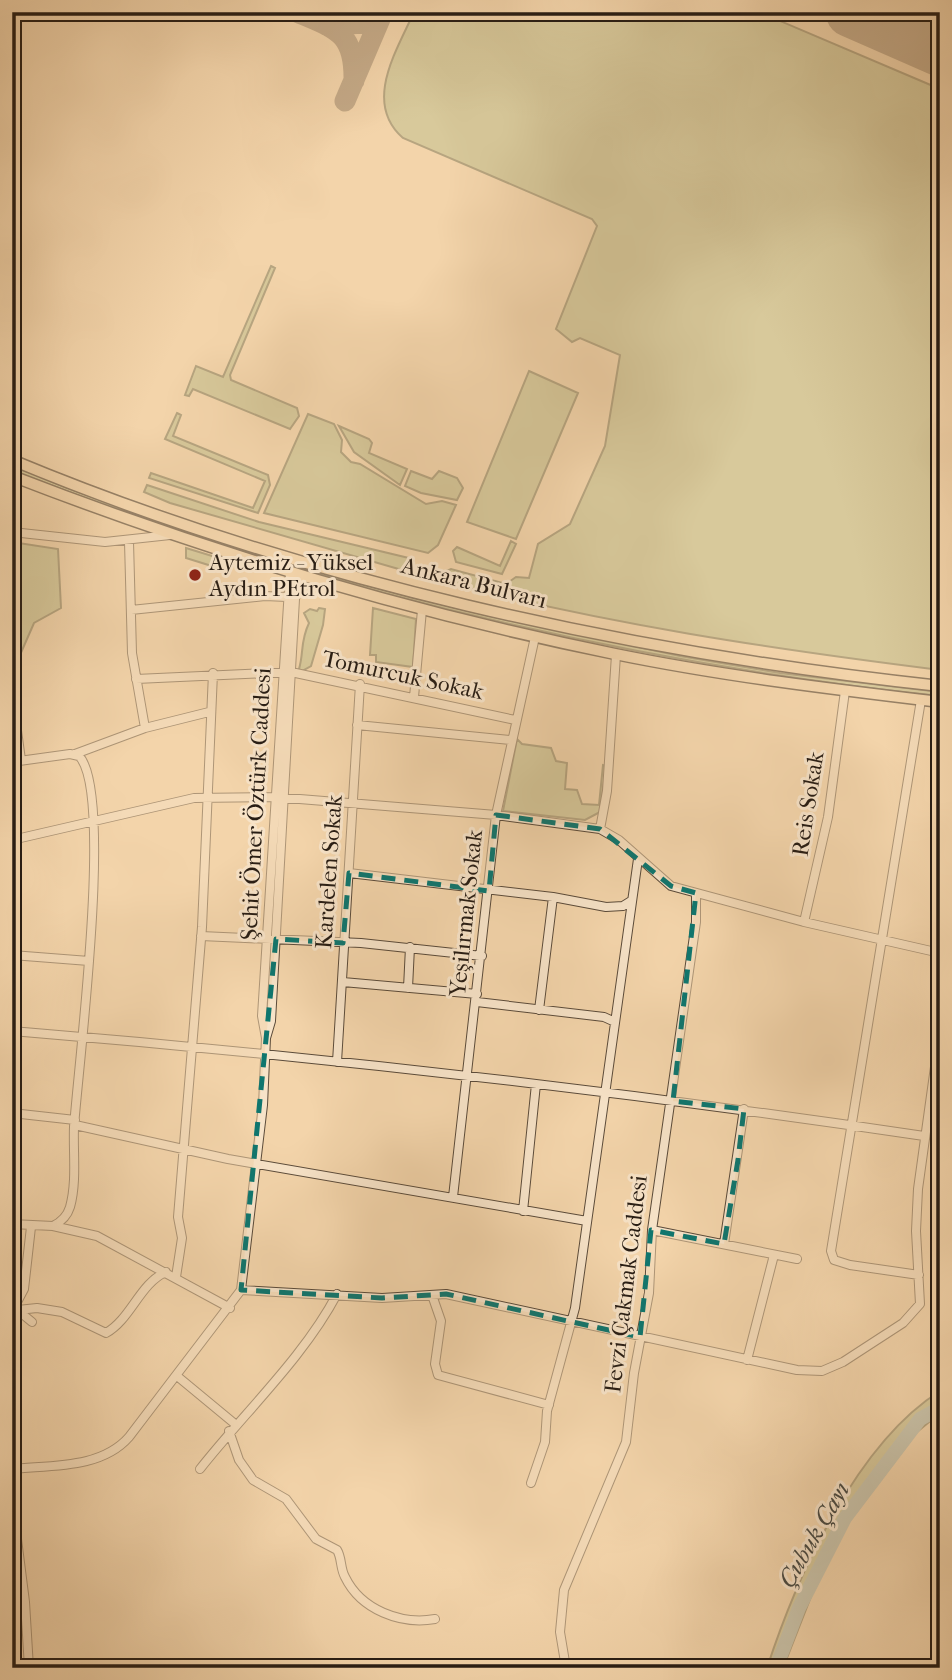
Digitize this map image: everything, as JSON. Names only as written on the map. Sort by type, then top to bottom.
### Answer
[{"type":"main road","name":"Ankara Bulvarı","points":[[12,460],[203,529],[343,572],[524,617],[672,649],[784,668],[940,686]]},
{"type":"main road","name":"Ankara Bulvarı","points":[[12,476],[170,535],[296,575],[422,610],[616,654],[738,676],[940,702]]},
{"type":"street","points":[[12,532],[90,542],[129,541],[170,535]]},
{"type":"street","points":[[129,541],[136,679],[145,728]]},
{"type":"street","name":"Şehit Ömer Öztürk Caddesi","points":[[287,671],[287,597],[296,575]]},
{"type":"street","name":"Şehit Ömer Öztürk Caddesi","points":[[12,1469],[85,1461],[114,1451],[177,1376],[241,1290],[257,1164],[266,1038],[262,1016],[271,939],[287,671],[296,575]]},
{"type":"street","points":[[131,610],[265,596],[287,597]]},
{"type":"street","points":[[414,697],[422,610]]},
{"type":"street","name":"Yeşilırmak Sokak","points":[[453,1197],[496,815],[535,637]]},
{"type":"street","points":[[600,829],[607,791],[616,654]]},
{"type":"street","name":"Tomurcuk Sokak","points":[[136,679],[287,671],[360,684],[515,720]]},
{"type":"street","points":[[176,1277],[182,1238],[178,1217],[186,1149],[201,936],[212,673]]},
{"type":"street","name":"Kardelen Sokak","points":[[337,1062],[360,684]]},
{"type":"street","name":"Reis Sokak","points":[[804,922],[828,817],[845,691]]},
{"type":"street","points":[[12,694],[17,761],[75,754],[145,728],[209,712]]},
{"type":"street","points":[[919,1275],[850,1265],[831,1256],[921,700]]},
{"type":"street","points":[[357,725],[511,740]]},
{"type":"street","points":[[53,1226],[67,1215],[71,1202],[89,961],[94,821],[89,774],[83,759],[75,754]]},
{"type":"street","points":[[12,841],[175,801],[206,798],[279,797],[496,815],[600,829],[620,840],[671,886],[804,922],[940,953]]},
{"type":"street","points":[[531,1483],[545,1442],[549,1405],[572,1322],[638,859]]},
{"type":"street","points":[[349,873],[553,897],[606,907],[624,906],[631,901]]},
{"type":"street","name":"Fevzi Çakmak Caddesi","points":[[566,1668],[560,1632],[562,1600],[595,1515],[621,1460],[649,1293],[652,1230],[673,1101],[696,922],[696,893]]},
{"type":"street","points":[[539,1010],[553,897]]},
{"type":"street","points":[[201,936],[410,947],[482,956]]},
{"type":"street","points":[[408,988],[410,947]]},
{"type":"street","points":[[12,955],[89,961]]},
{"type":"street","points":[[343,982],[477,998],[539,1010],[604,1017],[615,1022]]},
{"type":"street","points":[[12,1031],[468,1076],[744,1109],[924,1136]]},
{"type":"street","points":[[241,1290],[382,1298],[432,1295],[503,1304],[572,1322],[747,1360],[805,1371],[829,1370],[903,1324],[920,1304],[916,1218],[924,1136],[940,1031]]},
{"type":"street","points":[[523,1211],[536,1084]]},
{"type":"street","points":[[724,1244],[744,1109]]},
{"type":"street","points":[[12,1112],[75,1122],[257,1164],[587,1220]]},
{"type":"street","points":[[12,1224],[53,1226],[97,1237],[230,1308]]},
{"type":"street","points":[[15,1309],[24,1289],[31,1227]]},
{"type":"street","points":[[652,1230],[797,1259]]},
{"type":"street","points":[[747,1360],[775,1255]]},
{"type":"street","points":[[15,1309],[37,1308],[62,1312],[106,1333],[116,1326],[156,1278],[166,1272]]},
{"type":"street","points":[[200,1469],[232,1428],[290,1363],[337,1294]]},
{"type":"street","points":[[432,1295],[441,1321],[434,1369],[438,1375],[549,1405]]},
{"type":"street","points":[[15,1309],[32,1322]]},
{"type":"street","points":[[177,1376],[232,1428],[235,1450],[258,1485],[286,1499],[316,1539],[337,1550],[346,1579],[358,1594],[399,1619],[414,1622],[435,1619]]},
{"type":"street","points":[[12,1500],[25,1602],[29,1668]]},
{"type":"highlighted area","points":[[496,815],[600,829],[671,886],[696,893],[673,1101],[744,1109],[738,1160],[724,1244],[651,1230],[640,1337],[446,1294],[382,1298],[241,1290],[276,939],[343,943],[349,873],[489,891]]},
{"type":"green space","points":[[414,12],[759,12],[940,89],[940,670],[627,623],[441,581],[444,572],[451,569],[506,584],[516,577],[529,578],[538,544],[570,524],[605,446],[620,355],[580,338],[572,342],[556,329],[597,226],[592,219],[403,138],[391,124],[385,109],[387,77]]},
{"type":"green space","points":[[271,266],[275,268],[230,375],[231,380],[297,408],[299,416],[290,429],[193,389],[189,396],[185,395],[196,366],[223,377]]},
{"type":"green space","points":[[529,371],[578,393],[516,539],[467,522]]},
{"type":"green space","points":[[177,413],[181,415],[173,436],[268,475],[270,485],[258,513],[149,478],[151,473],[253,508],[265,481],[165,439]]},
{"type":"green space","points":[[308,414],[334,424],[342,440],[341,452],[351,462],[360,464],[426,504],[442,501],[456,505],[438,545],[428,553],[264,513]]},
{"type":"green space","points":[[339,426],[369,439],[372,443],[369,453],[407,469],[400,485],[354,452]]},
{"type":"green space","points":[[12,466],[132,511],[477,612],[680,656],[780,673],[940,692],[940,696],[748,671],[558,635],[464,613],[278,563],[186,534],[12,470]]},
{"type":"green space","points":[[411,471],[432,479],[439,471],[457,478],[463,488],[457,500],[421,493],[405,486]]},
{"type":"green space","points":[[147,485],[259,522],[413,559],[409,572],[170,503],[144,492]]},
{"type":"green space","points":[[511,541],[516,544],[502,574],[456,562],[453,551],[457,547],[500,566]]},
{"type":"green space","points":[[12,542],[58,549],[61,608],[34,623],[20,655],[12,653]]},
{"type":"green space","points":[[186,548],[222,559],[215,567],[186,558]]},
{"type":"green space","points":[[319,608],[325,609],[323,625],[311,666],[302,671],[299,669],[304,636],[309,623],[304,613],[310,609],[317,611]]},
{"type":"green space","points":[[373,608],[416,619],[413,667],[376,662],[376,655],[370,655]]},
{"type":"green space","points":[[517,739],[522,744],[551,748],[556,761],[567,763],[565,789],[577,790],[582,804],[599,805],[603,765],[606,766],[600,812],[585,820],[503,811]]},
{"type":"green space","points":[[940,1391],[940,1413],[917,1432],[841,1532],[825,1561],[783,1668],[767,1668],[813,1554],[856,1478],[910,1414]]},
{"type":"waterway","name":"Çubuk Çayı","points":[[776,1668],[799,1608],[845,1518],[920,1419],[940,1408]]},
{"type":"taxiway","points":[[297,12],[323,23],[341,35],[351,52],[354,81]]},
{"type":"taxiway","points":[[326,25],[367,23],[380,12]]},
{"type":"taxiway","points":[[345,101],[383,12]]},
{"type":"taxiway","points":[[865,12],[940,22]]},
{"type":"runway","points":[[851,12],[940,51]]},
{"type":"place","name":"Aytemiz - Yüksel Aydın PEtrol","points":[[195,575]]}]
